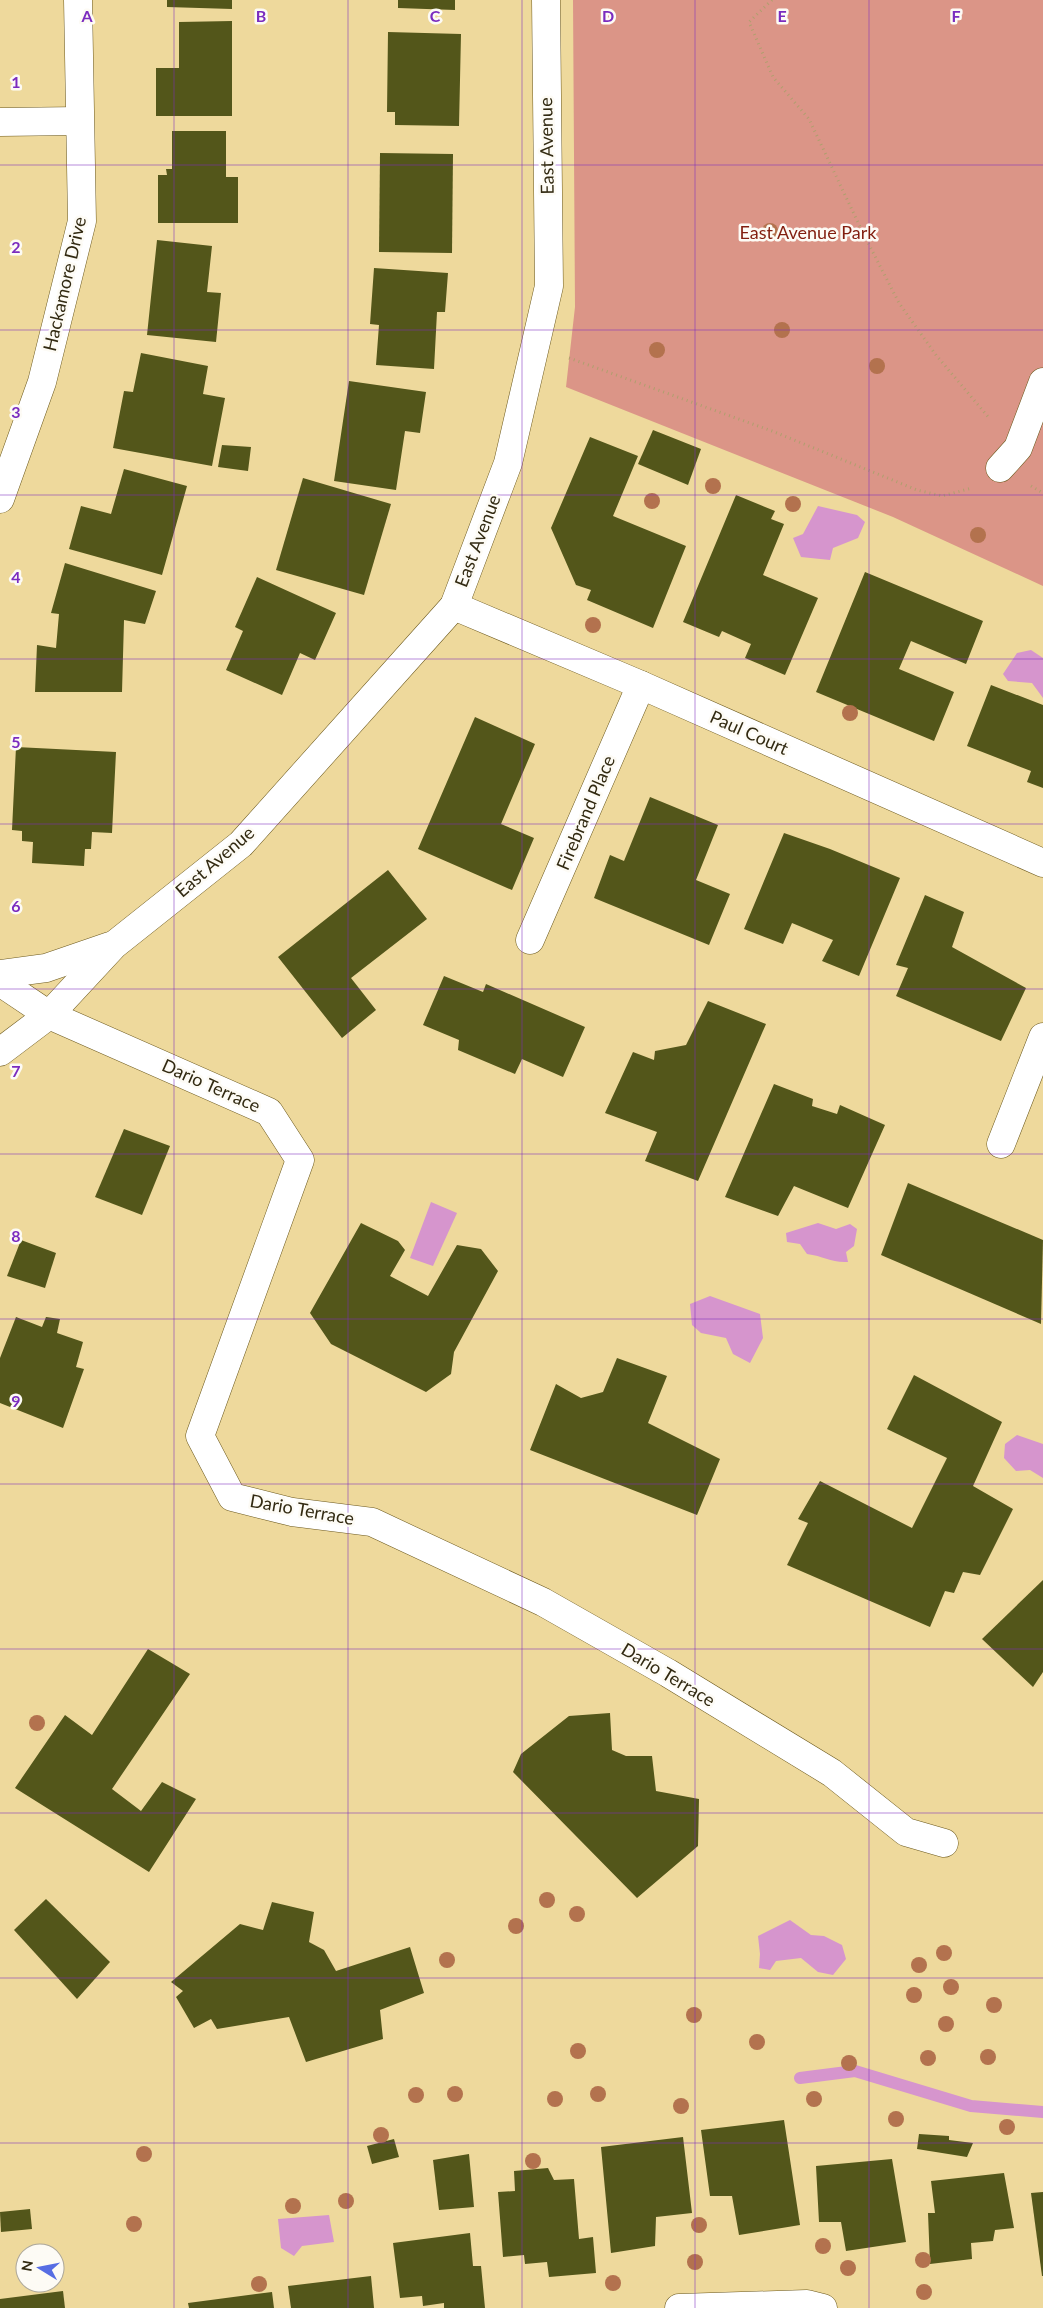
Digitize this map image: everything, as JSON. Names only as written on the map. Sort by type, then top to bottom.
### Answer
[{"type":"street","name":"Hackamore Drive","points":[[0,499],[42,382],[82,221],[78,0]]},
{"type":"street","name":"East Avenue","points":[[0,1052],[49,1015],[114,945],[241,844],[454,606],[508,463],[549,286],[546,0]]},
{"type":"street","points":[[0,122],[79,121]]},
{"type":"street","points":[[1000,468],[1018,448],[1043,382]]},
{"type":"street","name":"Paul Court","points":[[454,606],[641,685],[1043,863]]},
{"type":"street","name":"Firebrand Place","points":[[530,940],[641,685]]},
{"type":"street","name":"East Avenue","points":[[0,974],[46,968],[114,945]]},
{"type":"street","name":"Dario Terrace","points":[[0,982],[49,1015],[269,1112],[300,1160],[200,1436],[232,1497],[292,1512],[372,1522],[543,1602],[668,1673],[832,1773],[906,1832],[944,1843]]},
{"type":"street","points":[[1001,1144],[1043,1037]]},
{"type":"street","points":[[679,2308],[807,2304],[823,2308]]},
{"type":"path","points":[[772,0],[749,22],[773,77],[809,119],[863,233],[899,303],[936,355],[992,421]]},
{"type":"path","points":[[535,346],[772,431],[917,490],[942,496],[969,490],[990,478],[1000,468]]},
{"type":"green space","name":"East Avenue Park","points":[[573,0],[1043,0],[1043,586],[893,517],[566,387],[575,307]]},
{"type":"shaded area","points":[[818,506],[857,515],[865,522],[858,538],[833,548],[830,560],[801,557],[793,538],[803,534]]},
{"type":"shaded area","points":[[1031,650],[1043,658],[1043,698],[1032,683],[1008,681],[1003,674],[1017,653]]},
{"type":"shaded area","points":[[431,1202],[457,1213],[433,1266],[410,1258]]},
{"type":"shaded area","points":[[818,1223],[836,1229],[850,1224],[857,1229],[854,1246],[846,1252],[848,1262],[807,1254],[800,1244],[787,1242],[786,1233]]},
{"type":"shaded area","points":[[710,1296],[760,1314],[763,1338],[750,1363],[733,1354],[726,1338],[701,1333],[692,1325],[690,1304]]},
{"type":"shaded area","points":[[1017,1435],[1043,1444],[1043,1478],[1030,1470],[1016,1471],[1004,1458],[1005,1444]]},
{"type":"shaded area","points":[[790,1920],[811,1935],[824,1936],[842,1945],[846,1959],[833,1975],[818,1972],[801,1958],[776,1961],[770,1970],[759,1968],[758,1936]]},
{"type":"shaded area","points":[[329,2215],[334,2242],[302,2246],[294,2256],[281,2248],[278,2219]]},
{"type":"building","points":[[167,0],[232,0],[232,9],[167,7]]},
{"type":"building","points":[[398,0],[455,0],[455,10],[398,8]]},
{"type":"building","points":[[232,21],[232,116],[156,116],[156,68],[179,68],[179,22]]},
{"type":"building","points":[[388,32],[461,34],[459,126],[395,125],[395,112],[387,112]]},
{"type":"building","points":[[172,131],[226,131],[226,177],[238,177],[238,223],[158,223],[158,175],[167,175],[166,169],[172,169]]},
{"type":"building","points":[[380,153],[453,154],[452,253],[379,252]]},
{"type":"building","points":[[157,240],[212,246],[207,292],[221,293],[216,342],[147,335]]},
{"type":"building","points":[[374,268],[448,273],[445,312],[437,312],[434,369],[376,365],[379,325],[370,324]]},
{"type":"building","points":[[141,353],[208,366],[203,394],[225,398],[212,466],[113,448],[124,391],[133,392]]},
{"type":"building","points":[[349,381],[426,392],[420,433],[405,431],[396,490],[334,481]]},
{"type":"building","points":[[653,430],[701,449],[688,485],[638,464]]},
{"type":"building","points":[[590,437],[638,456],[613,516],[686,546],[653,628],[587,600],[591,590],[576,585],[551,528]]},
{"type":"building","points":[[222,445],[251,447],[248,471],[218,467]]},
{"type":"building","points":[[124,469],[187,486],[162,575],[69,549],[81,506],[111,514]]},
{"type":"building","points":[[303,478],[391,504],[364,595],[276,570]]},
{"type":"building","points":[[736,495],[775,511],[771,519],[784,524],[763,575],[818,598],[785,675],[745,658],[751,644],[722,631],[719,637],[683,622]]},
{"type":"building","points":[[65,563],[156,591],[145,624],[124,620],[122,692],[35,692],[37,645],[56,648],[59,614],[51,613]]},
{"type":"building","points":[[865,572],[983,621],[966,664],[911,641],[899,669],[954,692],[934,741],[816,692]]},
{"type":"building","points":[[257,577],[336,613],[315,660],[300,653],[282,695],[226,670],[243,631],[235,627]]},
{"type":"building","points":[[991,685],[1043,705],[1043,788],[1027,782],[1031,771],[967,746]]},
{"type":"building","points":[[475,717],[535,744],[501,824],[534,838],[512,890],[418,849]]},
{"type":"building","points":[[16,747],[116,752],[112,833],[92,832],[91,849],[85,849],[84,866],[32,863],[33,842],[22,841],[22,831],[12,830]]},
{"type":"building","points":[[650,797],[718,825],[696,880],[730,894],[709,945],[594,898],[610,855],[624,861]]},
{"type":"building","points":[[784,833],[830,849],[900,878],[859,976],[822,961],[833,940],[792,923],[783,944],[744,929]]},
{"type":"building","points":[[388,870],[427,919],[351,978],[376,1010],[342,1038],[278,957]]},
{"type":"building","points":[[925,895],[964,912],[952,947],[1026,988],[1001,1041],[896,996],[908,968],[896,965]]},
{"type":"building","points":[[444,976],[483,992],[486,984],[585,1027],[563,1077],[522,1059],[515,1074],[458,1050],[459,1040],[423,1025]]},
{"type":"building","points":[[708,1001],[766,1024],[698,1181],[645,1161],[657,1132],[605,1113],[633,1052],[654,1060],[655,1051],[686,1045]]},
{"type":"building","points":[[774,1084],[813,1099],[812,1106],[837,1114],[840,1105],[885,1125],[848,1208],[794,1186],[778,1216],[725,1197]]},
{"type":"building","points":[[124,1129],[170,1146],[142,1215],[95,1197]]},
{"type":"building","points":[[908,1183],[1043,1240],[1041,1324],[881,1255]]},
{"type":"building","points":[[361,1223],[398,1241],[405,1250],[390,1276],[428,1296],[457,1245],[481,1249],[498,1271],[454,1352],[451,1374],[426,1392],[331,1344],[310,1313]]},
{"type":"building","points":[[21,1240],[56,1253],[45,1288],[7,1276]]},
{"type":"building","points":[[16,1317],[42,1327],[46,1317],[60,1319],[57,1333],[83,1342],[76,1367],[84,1369],[63,1428],[0,1403],[0,1358]]},
{"type":"building","points":[[617,1358],[667,1376],[648,1423],[720,1459],[697,1515],[530,1450],[556,1384],[581,1398],[603,1392]]},
{"type":"building","points":[[914,1375],[1002,1422],[973,1486],[1013,1509],[980,1575],[963,1572],[954,1593],[945,1591],[930,1627],[787,1565],[808,1523],[798,1519],[820,1481],[912,1528],[947,1458],[887,1429]]},
{"type":"building","points":[[1043,1580],[1043,1672],[1033,1687],[982,1639]]},
{"type":"building","points":[[148,1649],[190,1674],[112,1789],[141,1811],[162,1782],[196,1799],[149,1872],[15,1788],[65,1715],[92,1735]]},
{"type":"building","points":[[610,1713],[612,1750],[626,1756],[652,1756],[656,1791],[699,1799],[698,1846],[637,1898],[513,1772],[521,1754],[569,1716]]},
{"type":"building","points":[[46,1899],[110,1962],[77,1999],[14,1930]]},
{"type":"building","points":[[272,1902],[314,1912],[309,1942],[324,1950],[336,1971],[410,1947],[424,1993],[380,2010],[383,2039],[306,2062],[289,2017],[217,2029],[211,2019],[194,2028],[176,1997],[183,1991],[171,1982],[240,1924],[263,1930]]},
{"type":"building","points":[[784,2120],[800,2225],[739,2235],[732,2196],[710,2196],[701,2130]]},
{"type":"building","points":[[919,2134],[949,2136],[949,2140],[973,2143],[967,2157],[917,2149]]},
{"type":"building","points":[[683,2137],[692,2213],[656,2217],[655,2246],[611,2253],[601,2147]]},
{"type":"building","points":[[394,2139],[399,2157],[372,2164],[367,2146]]},
{"type":"building","points":[[469,2154],[474,2207],[439,2210],[433,2160]]},
{"type":"building","points":[[892,2159],[906,2242],[846,2251],[841,2222],[819,2222],[816,2166]]},
{"type":"building","points":[[548,2168],[554,2180],[574,2179],[579,2239],[593,2237],[596,2273],[549,2277],[547,2262],[525,2264],[524,2255],[503,2257],[498,2192],[515,2191],[514,2171]]},
{"type":"building","points":[[1004,2173],[1014,2228],[995,2230],[993,2241],[971,2243],[972,2259],[930,2264],[928,2213],[935,2213],[931,2181]]},
{"type":"building","points":[[1043,2192],[1043,2276],[1042,2276],[1031,2193]]},
{"type":"building","points":[[30,2209],[32,2229],[1,2232],[0,2212]]},
{"type":"building","points":[[470,2233],[473,2266],[481,2266],[485,2308],[444,2308],[444,2303],[423,2306],[422,2296],[400,2298],[393,2243]]},
{"type":"building","points":[[371,2276],[374,2308],[291,2308],[288,2286]]},
{"type":"building","points":[[272,2292],[274,2308],[189,2308],[188,2303]]},
{"type":"building","points":[[47,2293],[63,2293],[65,2308],[0,2308],[0,2299]]},
{"type":"waterway","points":[[800,2078],[855,2071],[971,2106],[1043,2112]]}]
